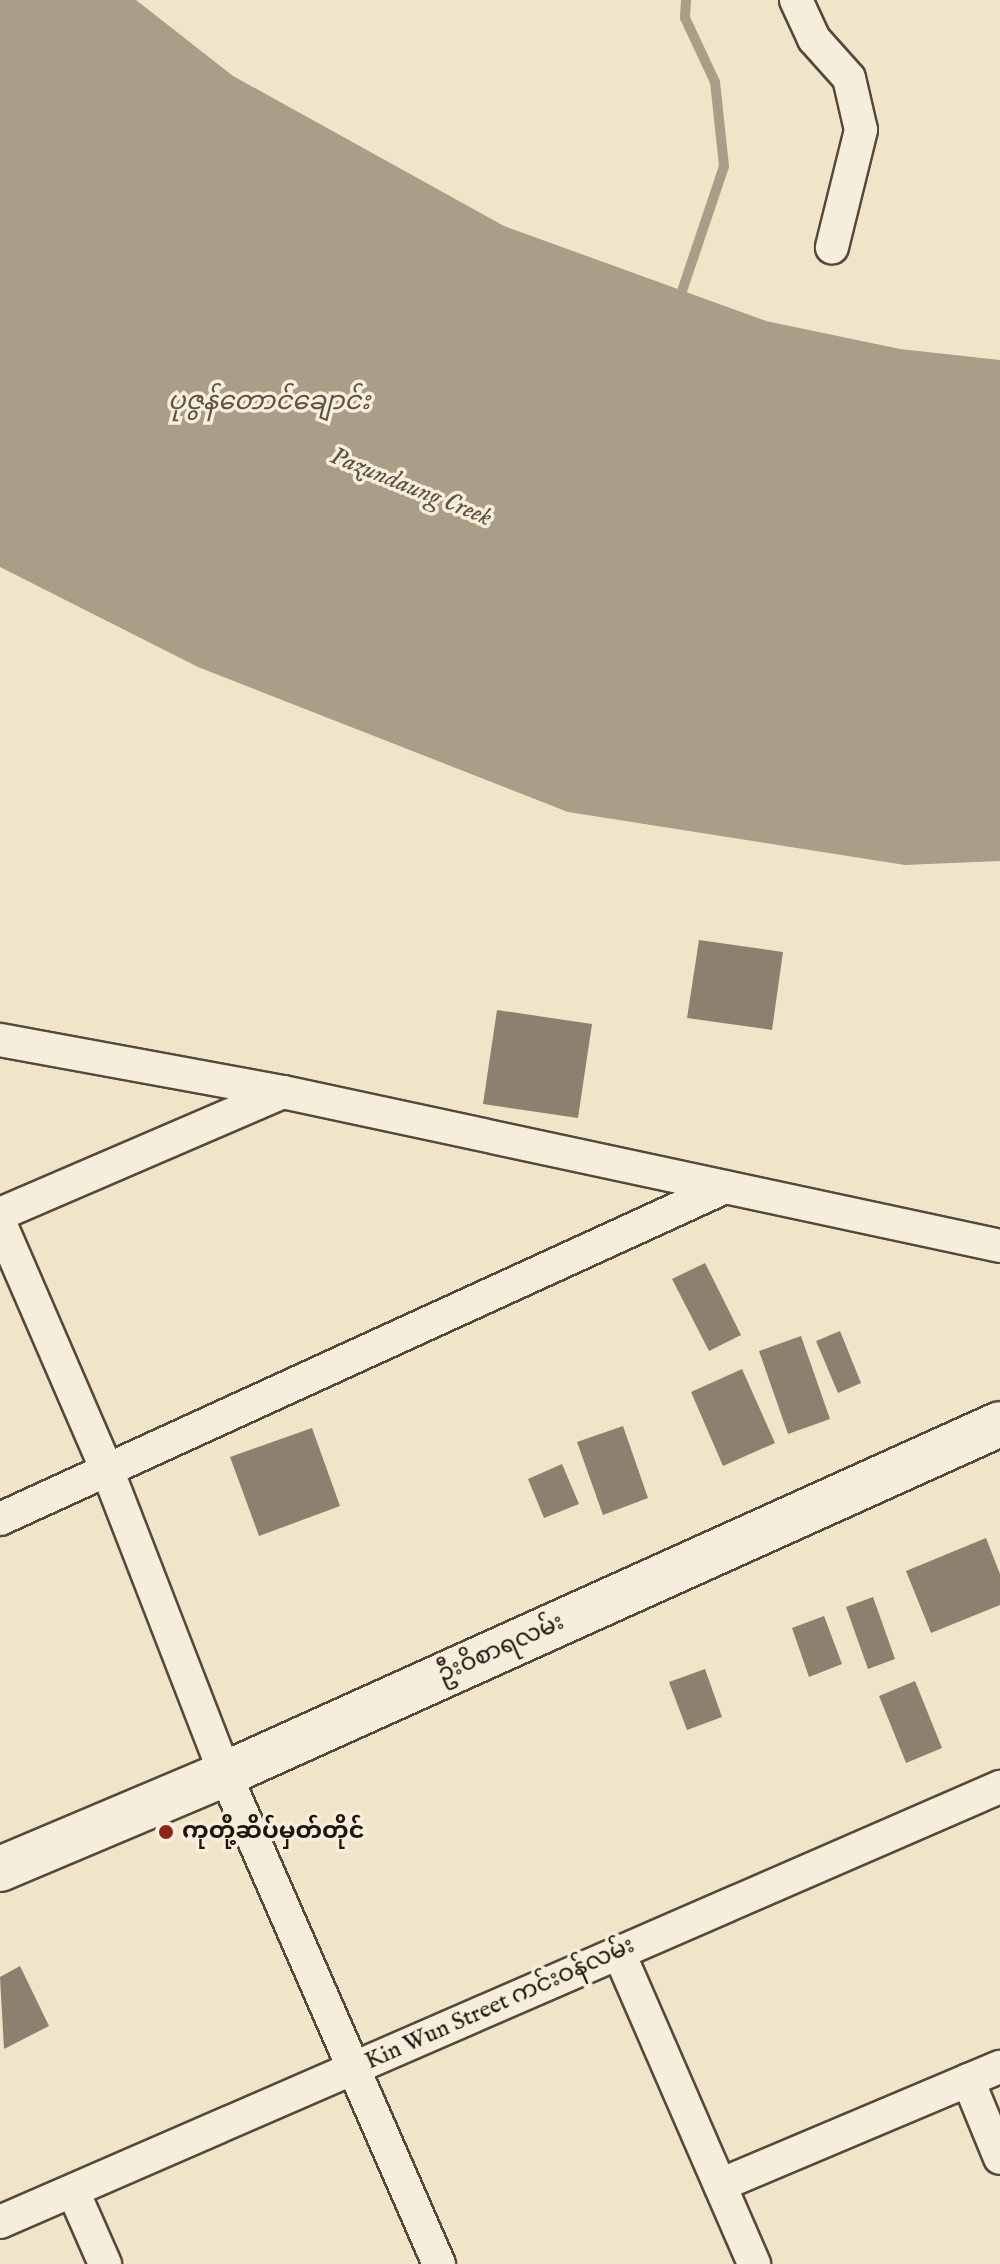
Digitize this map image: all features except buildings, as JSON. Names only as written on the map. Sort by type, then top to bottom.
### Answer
[{"type":"main road","name":"ဦးဝိစာရလမ်း","points":[[0,1869],[225,1774],[1000,1424]]},
{"type":"street","points":[[796,0],[814,39],[849,78],[861,130],[832,247]]},
{"type":"street","points":[[0,1040],[283,1092],[1000,1246]]},
{"type":"street","points":[[0,1214],[283,1092]]},
{"type":"street","points":[[0,1519],[725,1187]]},
{"type":"street","points":[[0,1223],[108,1472],[225,1774],[439,2264]]},
{"type":"street","name":"Kin Wun Street ကင်းဝန်လမ်း","points":[[0,2222],[1000,1787]]},
{"type":"street","points":[[619,1953],[754,2264]]},
{"type":"street","points":[[720,2185],[1000,2067]]},
{"type":"street","points":[[968,2080],[1000,2158]]},
{"type":"street","points":[[73,2191],[105,2264]]},
{"type":"water","name":"ပုဇွန်တောင်ချောင်း","points":[[0,0],[136,0],[233,76],[504,226],[766,321],[900,349],[1000,360],[1000,861],[905,865],[568,812],[198,667],[0,567]]},
{"type":"waterway","points":[[679,300],[724,166],[715,82],[685,18],[686,0]]},
{"type":"place","name":"ကုတို့ဆိပ်မှတ်တိုင်","points":[[166,1832]]},
{"type":"water label","name":"Pazundaung Creek","points":[[411,487]]}]
